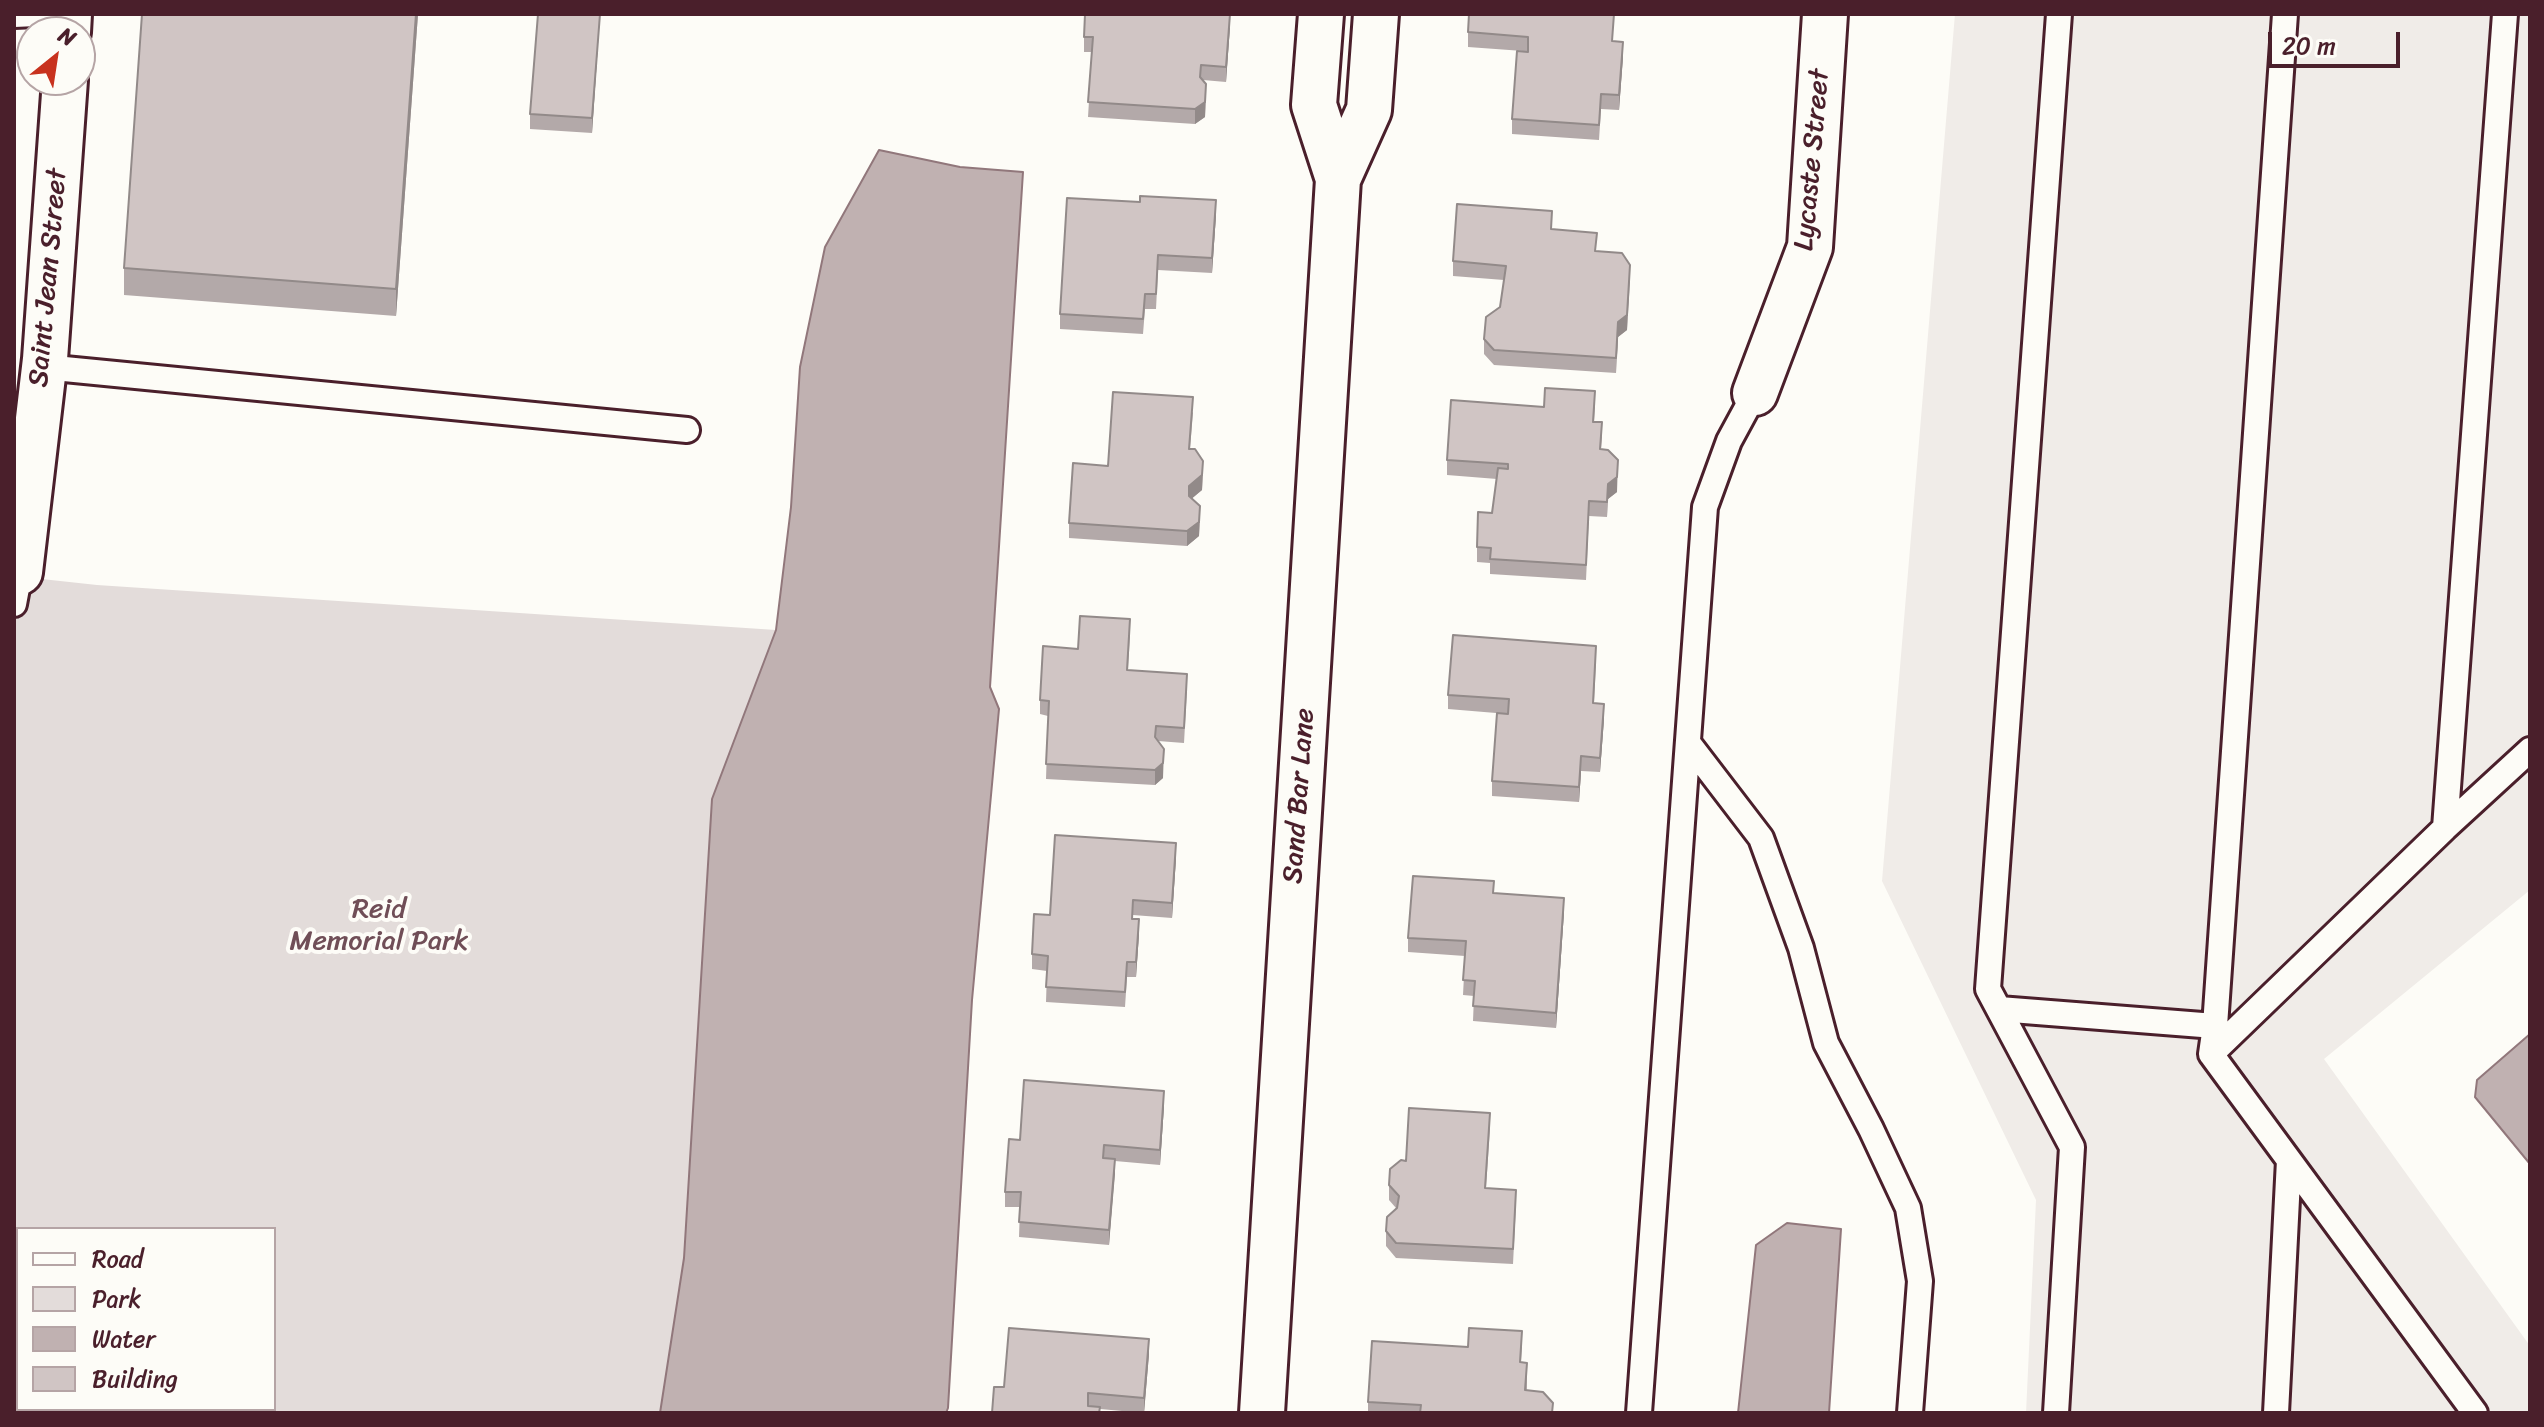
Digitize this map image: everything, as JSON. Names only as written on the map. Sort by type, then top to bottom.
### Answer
[{"type":"street","name":"Sand Bar Lane","points":[[1321,14],[1314,105],[1338,179]]},
{"type":"street","name":"Sand Bar Lane","points":[[1262,1413],[1338,179],[1369,110],[1376,14]]},
{"type":"street","name":"Lycaste Street","points":[[1755,393],[1810,247],[1825,14]]},
{"type":"street","name":"Saint Jean Street","points":[[17,588],[44,367],[64,96]]},
{"type":"lane","points":[[14,15],[36,14]]},
{"type":"lane","points":[[2056,1413],[2072,1147],[1988,989],[2059,14]]},
{"type":"lane","points":[[2285,14],[2211,1054],[2475,1413]]},
{"type":"lane","points":[[2445,828],[2505,14]]},
{"type":"lane","points":[[44,367],[687,430]]},
{"type":"lane","points":[[1639,1413],[1705,507],[1729,441],[1755,393]]},
{"type":"lane","points":[[1689,744],[1761,838],[1801,948],[1826,1043],[1908,1208],[1920,1281],[1910,1413]]},
{"type":"lane","points":[[2211,1054],[2530,750]]},
{"type":"lane","points":[[1999,1009],[2215,1026]]},
{"type":"lane","points":[[2276,1413],[2289,1160]]},
{"type":"shaded area","points":[[1955,14],[2530,14],[2530,890],[2324,1059],[2530,1346],[2530,1413],[2026,1413],[2036,1200],[1882,881]]},
{"type":"green space","name":"Reid Memorial Park","points":[[14,576],[97,585],[776,630],[712,799],[684,1258],[660,1413],[14,1413]]},
{"type":"water","points":[[879,150],[960,167],[1023,172],[990,687],[999,709],[972,1000],[948,1408],[946,1413],[660,1413],[684,1258],[712,799],[776,630],[791,507],[800,367],[825,247]]},
{"type":"water","points":[[2530,1034],[2530,1164],[2475,1097],[2477,1080]]},
{"type":"water","points":[[1787,1223],[1841,1229],[1829,1413],[1738,1413],[1756,1245]]},
{"type":"building","points":[[142,14],[416,14],[396,289],[124,268]]},
{"type":"building","points":[[538,14],[600,14],[592,118],[530,114]]},
{"type":"building","points":[[1085,14],[1230,14],[1226,67],[1201,65],[1200,77],[1206,84],[1205,102],[1195,109],[1088,102],[1093,37],[1084,37]]},
{"type":"building","points":[[1469,14],[1614,14],[1612,41],[1623,42],[1619,95],[1601,94],[1599,125],[1512,119],[1517,51],[1528,52],[1528,37],[1468,32]]},
{"type":"building","points":[[1140,196],[1216,200],[1212,258],[1158,255],[1156,294],[1145,294],[1143,319],[1060,314],[1067,198],[1140,202]]},
{"type":"building","points":[[1457,204],[1552,211],[1551,229],[1597,233],[1595,251],[1622,253],[1630,265],[1627,315],[1618,322],[1616,358],[1494,350],[1484,339],[1486,317],[1500,307],[1506,266],[1453,261]]},
{"type":"building","points":[[1545,388],[1595,391],[1593,422],[1602,422],[1600,449],[1608,450],[1618,460],[1617,477],[1608,484],[1607,502],[1589,501],[1586,565],[1490,559],[1491,548],[1477,547],[1478,512],[1492,513],[1498,468],[1508,469],[1508,464],[1447,460],[1451,400],[1544,407]]},
{"type":"building","points":[[1113,392],[1193,397],[1189,449],[1195,449],[1203,461],[1202,475],[1189,486],[1189,496],[1200,506],[1199,522],[1187,531],[1069,523],[1073,463],[1108,466]]},
{"type":"building","points":[[1080,616],[1130,619],[1127,670],[1187,674],[1184,728],[1156,726],[1155,737],[1164,749],[1163,763],[1155,770],[1046,764],[1049,701],[1040,700],[1043,646],[1078,649]]},
{"type":"building","points":[[1453,635],[1596,646],[1593,703],[1604,704],[1600,758],[1581,756],[1579,787],[1492,781],[1497,713],[1508,714],[1509,699],[1448,695]]},
{"type":"building","points":[[1055,835],[1176,843],[1172,903],[1133,900],[1132,919],[1139,919],[1136,962],[1127,962],[1125,992],[1046,987],[1048,956],[1032,954],[1034,914],[1050,915]]},
{"type":"building","points":[[1413,876],[1494,881],[1493,893],[1564,898],[1556,1013],[1473,1006],[1475,981],[1463,980],[1466,941],[1408,938]]},
{"type":"building","points":[[1024,1080],[1164,1091],[1160,1150],[1104,1145],[1103,1158],[1115,1159],[1109,1230],[1019,1222],[1021,1192],[1005,1192],[1009,1139],[1020,1140]]},
{"type":"building","points":[[1409,1108],[1490,1113],[1485,1188],[1516,1190],[1513,1249],[1396,1243],[1386,1231],[1387,1217],[1397,1208],[1399,1196],[1389,1185],[1390,1169],[1401,1160],[1406,1161]]},
{"type":"building","points":[[1009,1328],[1149,1339],[1144,1398],[1088,1393],[1088,1406],[1100,1407],[1099,1413],[992,1413],[994,1387],[1004,1387]]},
{"type":"building","points":[[1469,1328],[1522,1331],[1520,1362],[1527,1363],[1525,1390],[1543,1392],[1553,1403],[1552,1413],[1420,1413],[1421,1405],[1368,1402],[1372,1341],[1468,1347]]}]
